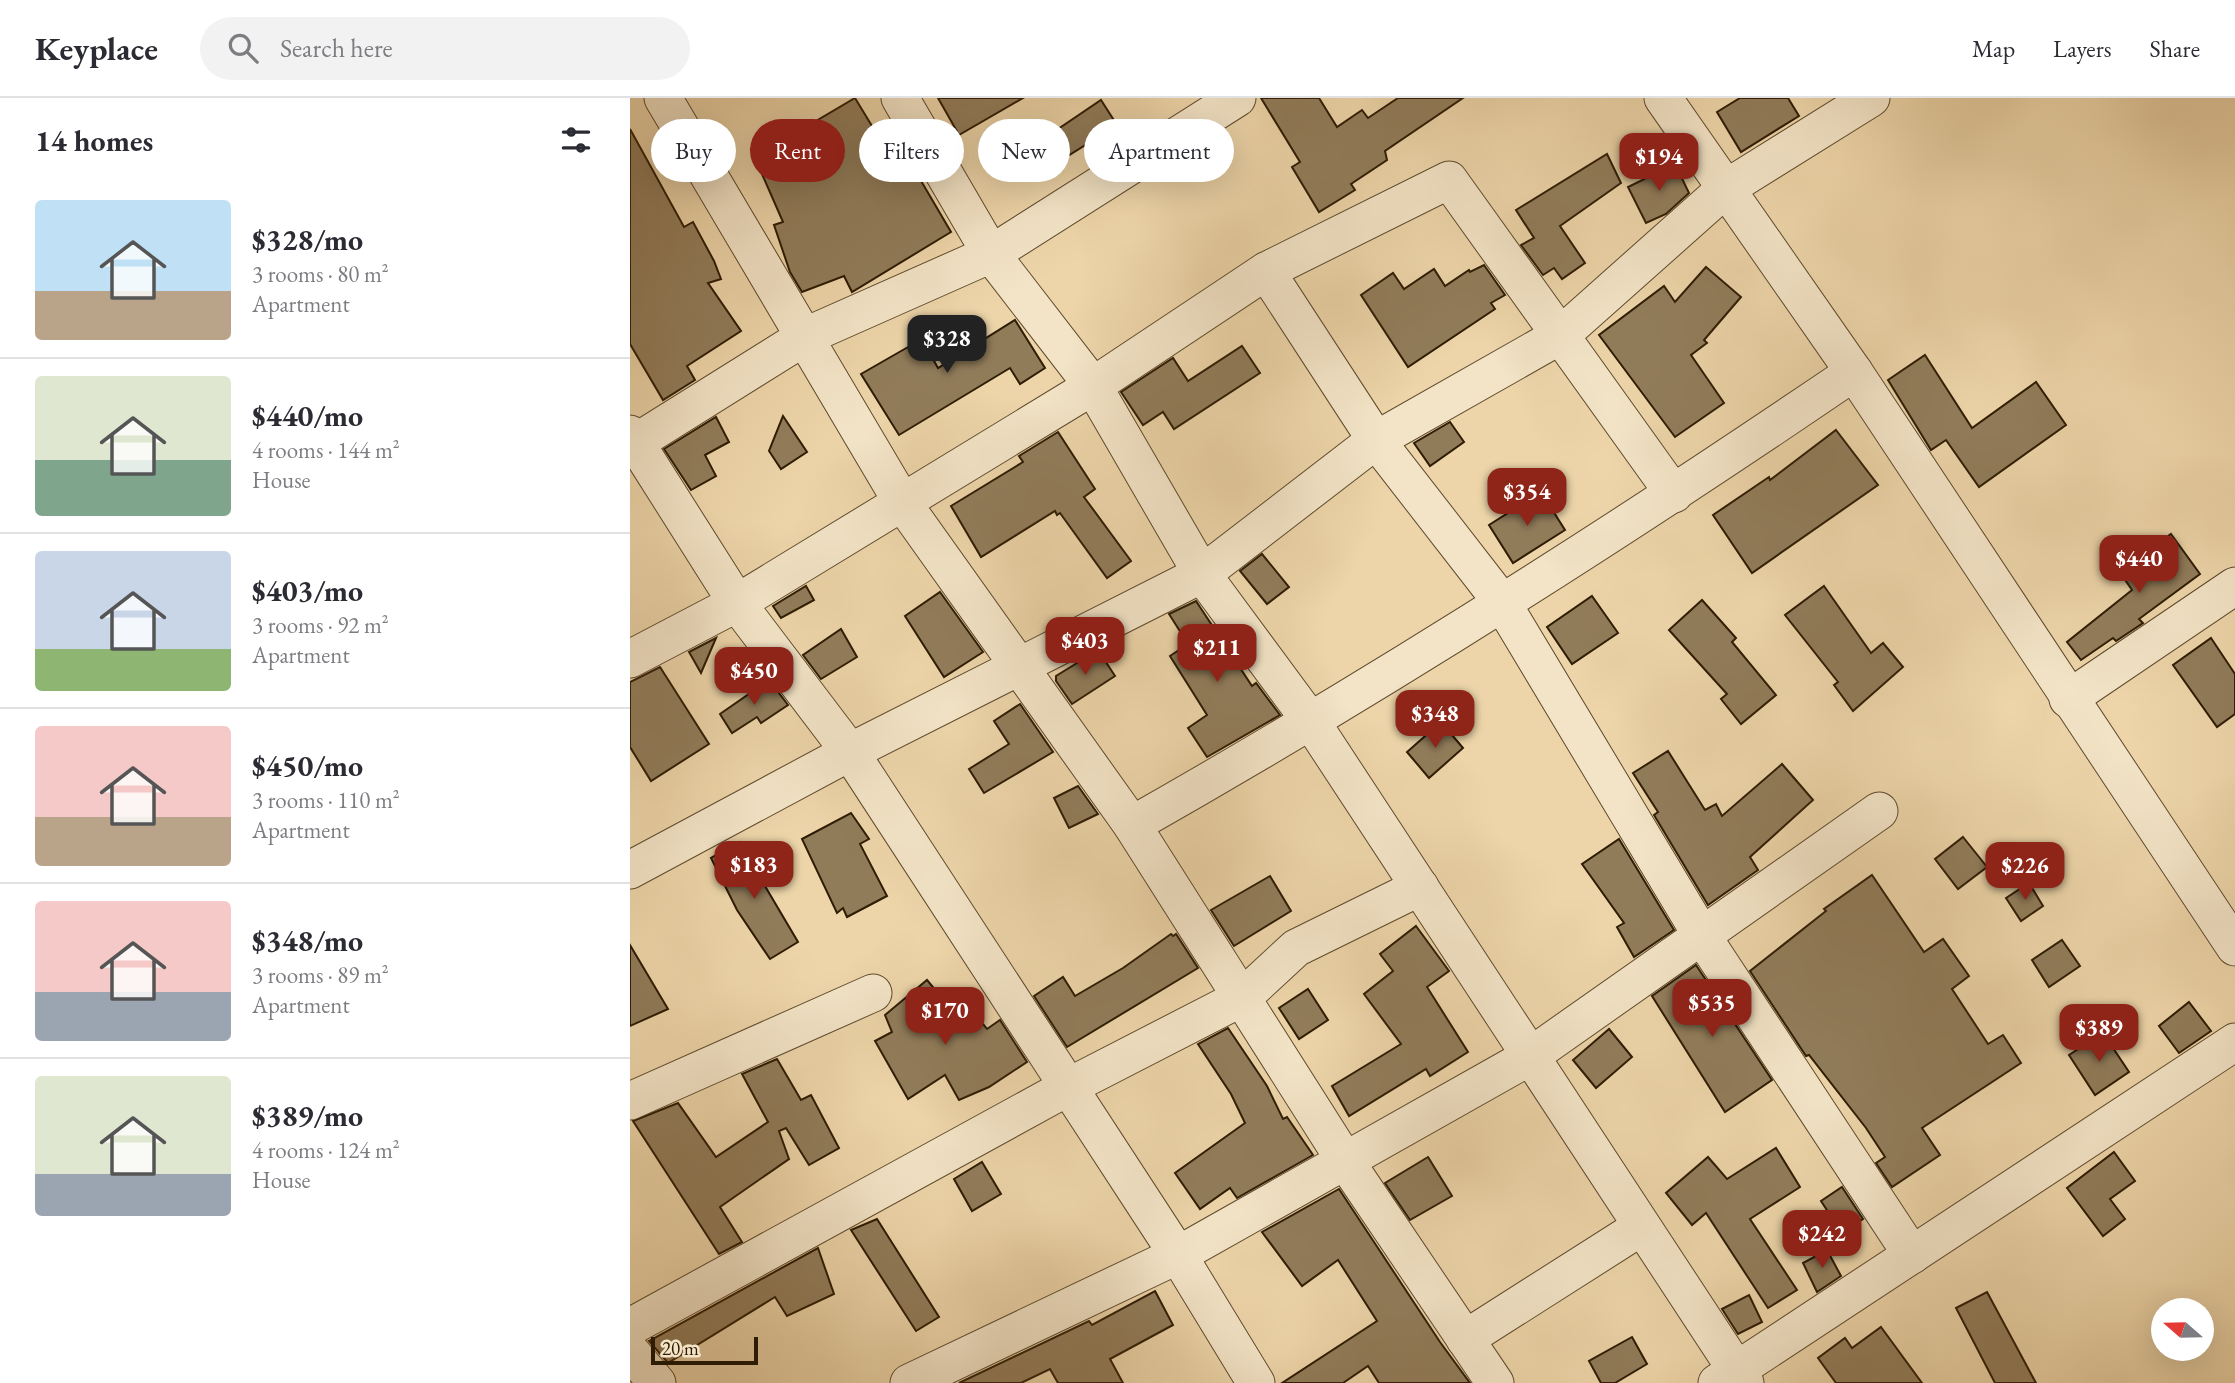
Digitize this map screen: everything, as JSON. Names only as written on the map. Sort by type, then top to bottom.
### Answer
[{"type":"street","points":[[663,98],[902,502],[1132,825],[1344,1159],[1495,1383]]},
{"type":"street","points":[[900,98],[991,254],[1093,386],[1202,574],[1312,723],[1641,1227],[1733,1379],[1912,1255],[2235,1042]]},
{"type":"street","points":[[1237,98],[991,254],[806,336],[632,441],[737,603],[850,752],[1178,1255],[1256,1383]]},
{"type":"street","points":[[1663,98],[1854,372],[2068,699],[2235,947]]},
{"type":"street","points":[[630,870],[850,752],[1202,574],[1376,440],[1561,335],[1725,189],[1871,98]]},
{"type":"street","points":[[630,659],[737,603],[1093,386],[1266,271],[1450,180],[1674,494]]},
{"type":"street","points":[[1266,271],[1376,440],[1501,601],[1702,936],[1912,1255]]},
{"type":"street","points":[[1132,825],[1312,723],[1674,494],[1854,372]]},
{"type":"street","points":[[2068,699],[2235,586]]},
{"type":"street","points":[[909,1383],[1178,1255],[1529,1057],[1879,811]]},
{"type":"street","points":[[630,1327],[1068,1087],[1243,997],[1296,948],[1420,887]]},
{"type":"street","points":[[630,1101],[873,993]]},
{"type":"street","points":[[1465,1339],[1641,1227]]},
{"type":"street","points":[[630,1351],[657,1383]]},
{"type":"building","points":[[855,98],[868,119],[859,119],[859,182],[922,182],[951,232],[852,292],[844,276],[802,292],[790,272],[774,225],[783,222],[765,182],[845,182],[845,119],[819,119]]},
{"type":"building","points":[[938,98],[1023,98],[987,119],[978,119],[978,124],[964,132],[964,119],[950,119]]},
{"type":"building","points":[[1261,98],[1319,98],[1337,127],[1362,110],[1368,118],[1398,98],[1463,98],[1385,151],[1387,160],[1351,184],[1355,190],[1319,212],[1292,167],[1300,162]]},
{"type":"building","points":[[1740,98],[1788,98],[1799,116],[1741,152],[1717,112]]},
{"type":"building","points":[[1101,100],[1113,119],[1084,119],[1084,146],[1070,155],[1070,121]]},
{"type":"building","points":[[630,129],[651,167],[651,182],[659,182],[684,227],[693,222],[721,279],[708,283],[741,331],[687,366],[695,380],[663,400],[630,344]]},
{"type":"building","points":[[1607,154],[1621,183],[1560,226],[1585,263],[1562,279],[1554,268],[1543,275],[1521,245],[1534,238],[1516,210]]},
{"type":"building","points":[[1675,164],[1689,193],[1666,214],[1646,223],[1628,187]]},
{"type":"building","points":[[1484,265],[1505,295],[1491,303],[1495,309],[1408,367],[1361,295],[1393,273],[1404,289],[1434,269],[1445,286],[1469,270],[1470,272]]},
{"type":"building","points":[[1706,267],[1741,297],[1704,340],[1707,343],[1691,355],[1724,403],[1675,437],[1599,335],[1664,286],[1675,302]]},
{"type":"building","points":[[1015,320],[1045,368],[1020,384],[1010,368],[899,435],[861,374],[922,339],[938,368]]},
{"type":"building","points":[[1242,346],[1260,373],[1174,429],[1163,412],[1143,425],[1121,392],[1173,358],[1188,381]]},
{"type":"building","points":[[1925,355],[1972,428],[2036,382],[2066,425],[1979,487],[1946,440],[1931,450],[1888,380]]},
{"type":"building","points":[[783,416],[807,452],[781,469],[769,451]]},
{"type":"building","points":[[716,417],[729,442],[705,455],[716,476],[691,490],[664,449]]},
{"type":"building","points":[[1450,422],[1464,442],[1430,466],[1414,443]]},
{"type":"building","points":[[1836,430],[1878,485],[1752,573],[1713,515],[1769,477],[1770,480]]},
{"type":"building","points":[[1058,432],[1095,489],[1084,497],[1131,561],[1107,578],[1060,513],[1057,515],[1055,511],[981,557],[951,506],[1023,462],[1019,456]]},
{"type":"building","points":[[1541,492],[1565,530],[1513,563],[1489,525]]},
{"type":"building","points":[[2171,534],[2200,574],[2139,619],[2143,623],[2116,641],[2113,638],[2081,660],[2067,642],[2132,590],[2119,571]]},
{"type":"building","points":[[1262,554],[1289,587],[1267,604],[1240,571]]},
{"type":"building","points":[[806,586],[814,600],[781,618],[773,606]]},
{"type":"building","points":[[1824,586],[1871,653],[1883,643],[1903,667],[1853,711],[1834,685],[1838,682],[1785,615]]},
{"type":"building","points":[[940,592],[983,652],[944,677],[905,616]]},
{"type":"building","points":[[1592,596],[1618,633],[1572,664],[1547,627]]},
{"type":"building","points":[[1702,600],[1736,638],[1732,642],[1776,695],[1741,724],[1721,699],[1727,694],[1669,630]]},
{"type":"building","points":[[1196,601],[1252,686],[1256,683],[1280,715],[1207,757],[1188,728],[1207,715],[1170,656],[1188,644],[1169,614]]},
{"type":"building","points":[[841,629],[857,657],[821,679],[803,655]]},
{"type":"building","points":[[716,638],[701,673],[689,652]]},
{"type":"building","points":[[2211,638],[2235,674],[2235,714],[2217,727],[2173,665]]},
{"type":"building","points":[[1098,650],[1115,676],[1072,704],[1056,681],[1056,676]]},
{"type":"building","points":[[660,667],[709,744],[651,781],[630,747],[630,682]]},
{"type":"building","points":[[769,680],[788,705],[761,723],[757,717],[732,733],[720,714]]},
{"type":"building","points":[[1020,704],[1053,752],[984,793],[969,769],[1009,744],[994,721]]},
{"type":"building","points":[[1441,722],[1463,748],[1429,778],[1407,752]]},
{"type":"building","points":[[1668,751],[1705,810],[1716,804],[1722,816],[1782,764],[1813,800],[1750,857],[1758,870],[1708,905],[1654,815],[1658,812],[1633,773]]},
{"type":"building","points":[[1078,786],[1098,814],[1069,828],[1054,798]]},
{"type":"building","points":[[851,813],[869,839],[860,844],[887,896],[847,917],[843,908],[837,913],[802,839]]},
{"type":"building","points":[[1963,837],[1987,867],[1958,889],[1935,859]]},
{"type":"building","points":[[1619,839],[1674,930],[1634,957],[1617,927],[1624,923],[1582,864]]},
{"type":"building","points":[[739,842],[798,942],[770,959],[737,910],[711,858]]},
{"type":"building","points":[[1872,875],[1924,952],[1943,939],[1969,976],[1952,989],[1988,1044],[2003,1035],[2021,1063],[1922,1128],[1940,1155],[1892,1187],[1876,1163],[1885,1157],[1866,1128],[1809,1055],[1806,1056],[1750,971],[1826,911],[1824,909]]},
{"type":"building","points":[[1270,876],[1291,911],[1234,946],[1211,910]]},
{"type":"building","points":[[2029,883],[2043,906],[2021,921],[2006,898]]},
{"type":"building","points":[[1416,926],[1449,971],[1427,987],[1468,1052],[1430,1076],[1426,1069],[1349,1116],[1332,1086],[1401,1044],[1364,994],[1393,971],[1380,954]]},
{"type":"building","points":[[1171,934],[1176,934],[1198,968],[1067,1047],[1034,996],[1063,977],[1075,996],[1123,968]]},
{"type":"building","points":[[2062,940],[2080,966],[2049,987],[2032,960]]},
{"type":"building","points":[[630,945],[668,1009],[630,1026]]},
{"type":"building","points":[[1696,965],[1772,1080],[1725,1112],[1652,996]]},
{"type":"building","points":[[927,980],[962,1022],[974,1013],[987,1029],[1000,1020],[1027,1062],[989,1087],[959,1100],[945,1075],[908,1099],[875,1041],[892,1032],[885,1015]]},
{"type":"building","points":[[1308,989],[1328,1020],[1299,1039],[1279,1008]]},
{"type":"building","points":[[2189,1002],[2211,1031],[2179,1053],[2159,1026]]},
{"type":"building","points":[[1228,1028],[1267,1086],[1283,1119],[1287,1117],[1313,1155],[1237,1198],[1230,1188],[1200,1209],[1175,1173],[1245,1123],[1231,1094],[1198,1044]]},
{"type":"building","points":[[1609,1029],[1632,1057],[1596,1088],[1573,1060]]},
{"type":"building","points":[[2103,1033],[2129,1072],[2095,1095],[2069,1055]]},
{"type":"building","points":[[777,1059],[801,1100],[811,1095],[839,1148],[809,1165],[786,1128],[779,1131],[789,1159],[720,1207],[742,1242],[719,1254],[633,1121],[678,1103],[716,1157],[768,1122],[742,1074]]},
{"type":"building","points":[[1776,1148],[1800,1187],[1750,1219],[1797,1290],[1768,1308],[1706,1213],[1692,1225],[1666,1193],[1708,1157],[1727,1179]]},
{"type":"building","points":[[2114,1152],[2135,1181],[2110,1199],[2125,1219],[2103,1236],[2067,1188]]},
{"type":"building","points":[[1428,1157],[1452,1196],[1410,1220],[1385,1183]]},
{"type":"building","points":[[982,1162],[1001,1194],[972,1211],[954,1179]]},
{"type":"building","points":[[1842,1187],[1863,1219],[1842,1233],[1821,1201]]},
{"type":"building","points":[[1339,1189],[1470,1383],[1379,1383],[1368,1366],[1343,1383],[1282,1383],[1377,1321],[1338,1260],[1302,1286],[1262,1232]]},
{"type":"building","points":[[877,1219],[939,1317],[916,1331],[851,1230]]},
{"type":"building","points":[[818,1248],[834,1294],[787,1316],[775,1297],[668,1363],[649,1341]]},
{"type":"building","points":[[1827,1250],[1841,1276],[1817,1292],[1803,1263]]},
{"type":"building","points":[[1155,1291],[1173,1325],[1110,1359],[1123,1383],[1058,1383],[1050,1369],[1021,1383],[959,1383],[1089,1321],[1092,1325]]},
{"type":"building","points":[[1987,1292],[2036,1383],[1995,1383],[1956,1308]]},
{"type":"building","points":[[1749,1295],[1762,1322],[1738,1334],[1722,1309]]},
{"type":"building","points":[[1881,1327],[1922,1383],[1836,1383],[1818,1358],[1845,1338],[1852,1348]]},
{"type":"building","points":[[1632,1337],[1647,1364],[1615,1383],[1601,1383],[1589,1361]]}]
